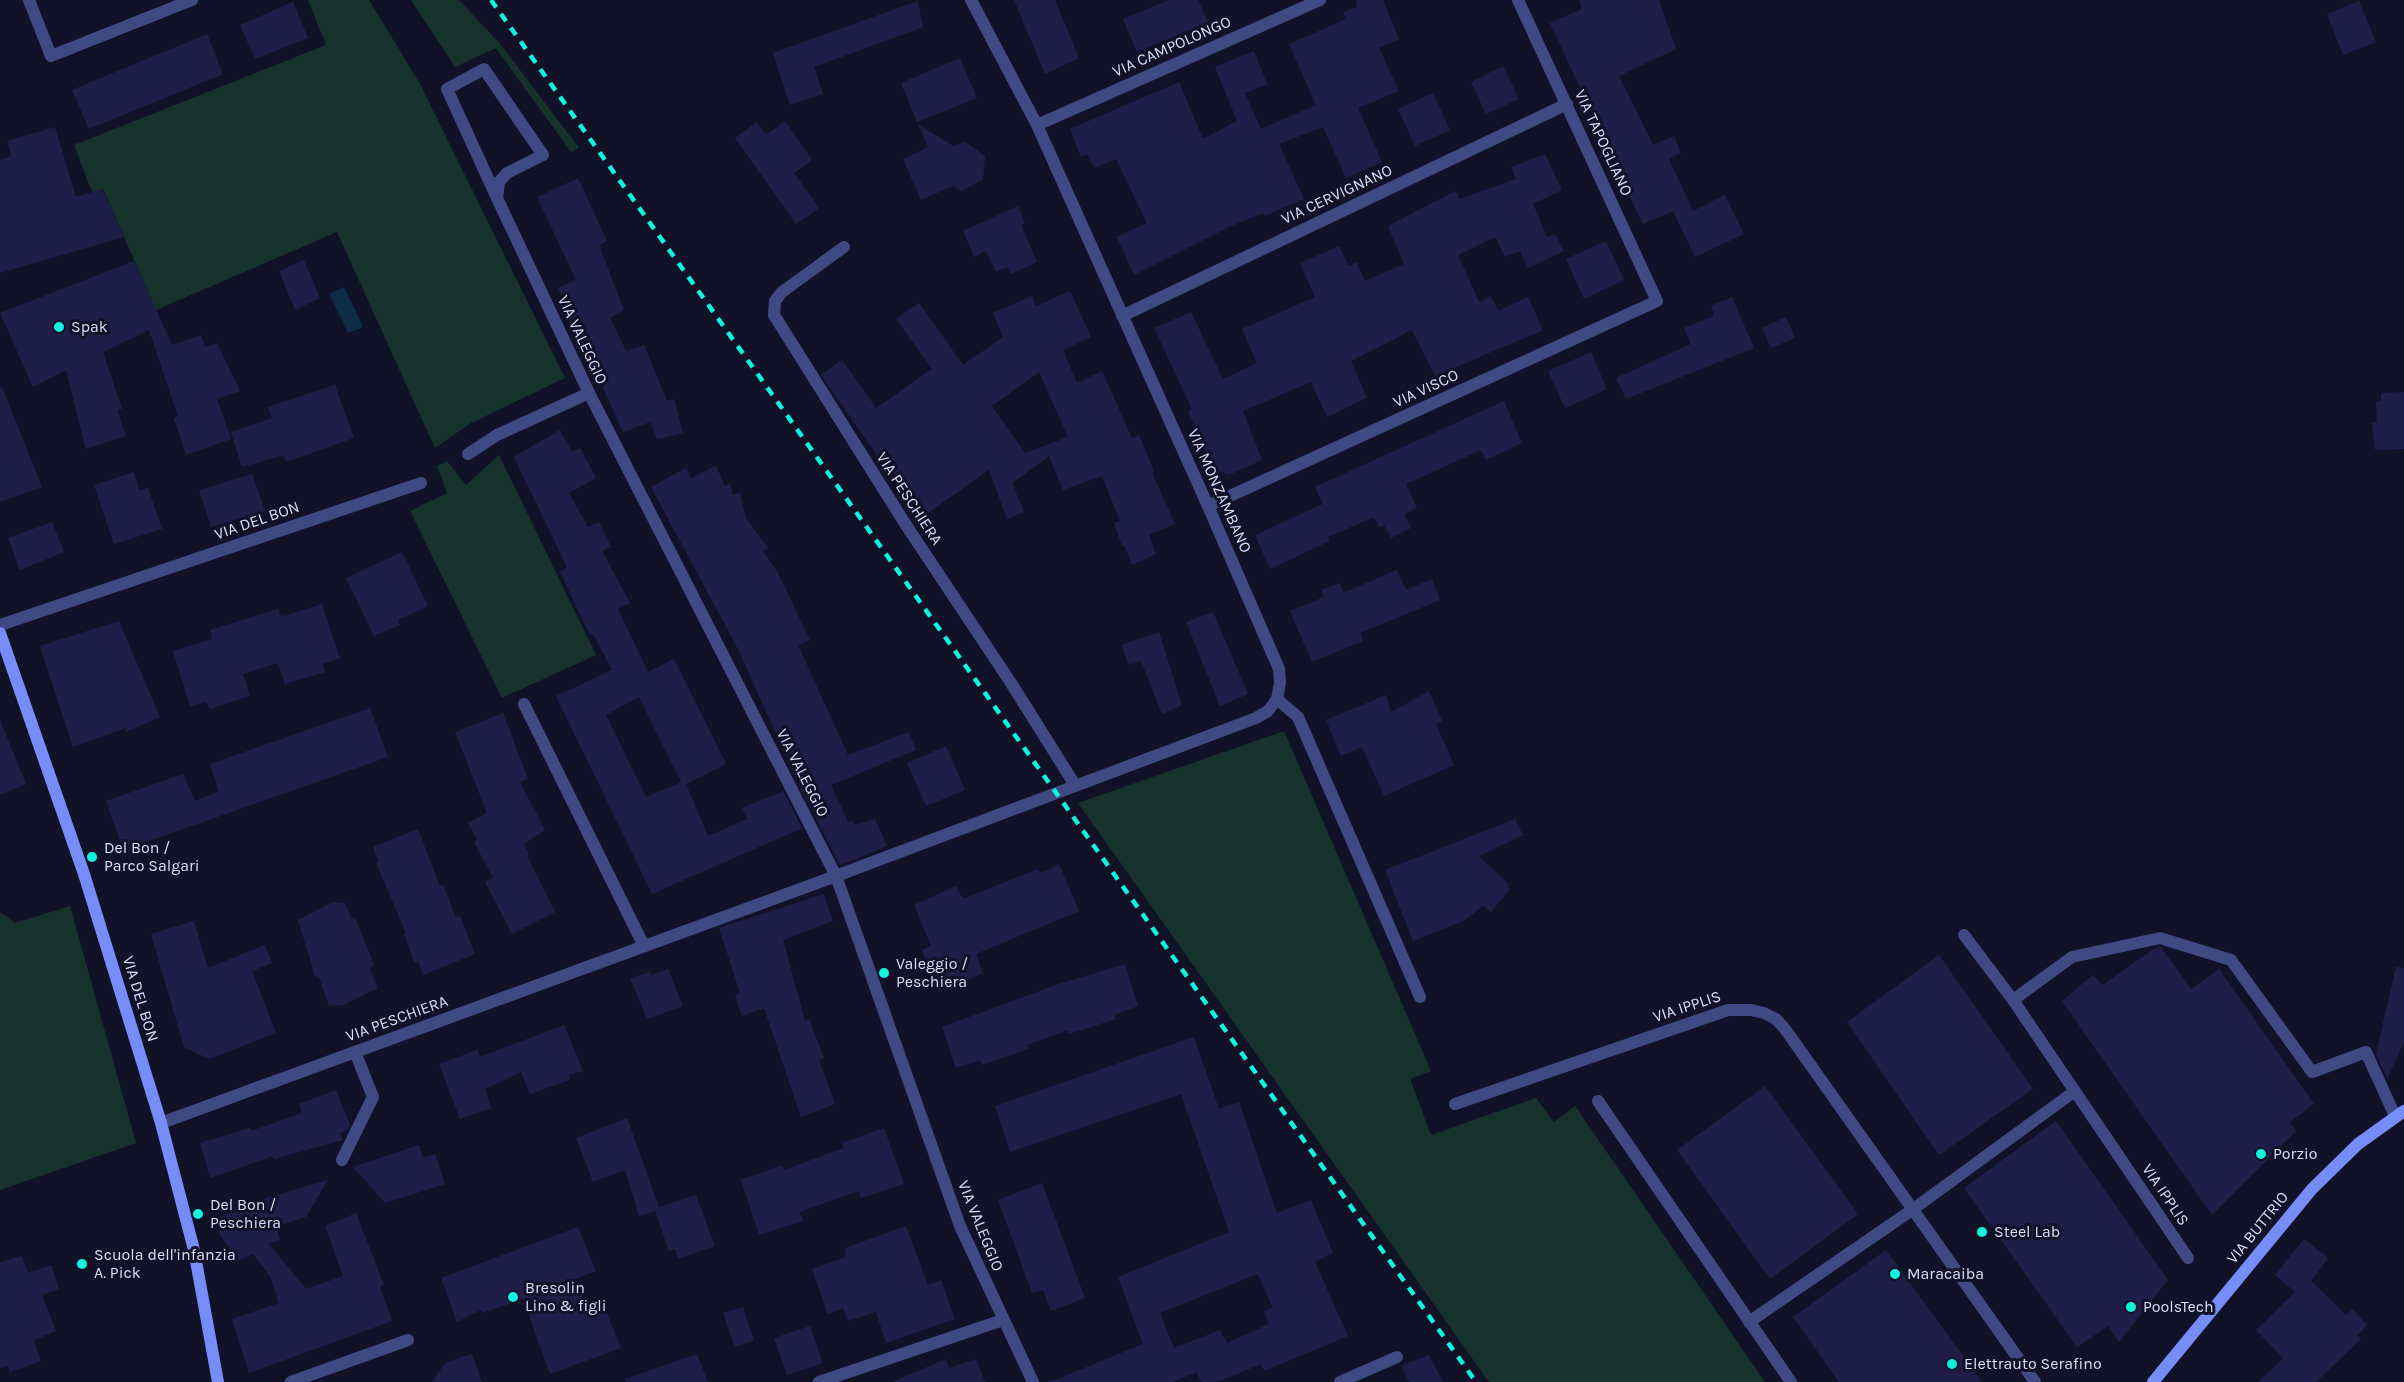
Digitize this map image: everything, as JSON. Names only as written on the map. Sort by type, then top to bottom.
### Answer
[{"type":"street","points":[[29,0],[51,56],[192,0]]},
{"type":"street","name":"VIA MONZAMBANO","points":[[971,0],[1037,125],[1208,506],[1279,669],[1280,683],[1277,699]]},
{"type":"street","name":"VIA CAMPOLONGO","points":[[1037,125],[1320,0]]},
{"type":"street","name":"VIA TAPOGLIANO","points":[[1518,0],[1657,301]]},
{"type":"street","name":"VIA VALEGGIO","points":[[497,198],[502,177],[543,155],[484,69],[447,88],[497,198],[589,393],[836,876],[960,1226],[1033,1382]]},
{"type":"street","name":"VIA CERVIGNANO","points":[[1122,316],[1567,105]]},
{"type":"street","name":"VIA PESCHIERA","points":[[844,247],[782,292],[775,301],[774,315],[906,525],[1011,683],[1075,785]]},
{"type":"street","name":"VIA VISCO","points":[[1208,506],[1657,301]]},
{"type":"street","points":[[468,454],[497,435],[589,393]]},
{"type":"street","name":"VIA DEL BON","points":[[0,625],[421,483]]},
{"type":"street","name":"VIA DEL BON","points":[[0,633],[84,874],[161,1123],[194,1250],[218,1382]]},
{"type":"street","points":[[1277,699],[1298,717],[1420,997]]},
{"type":"street","name":"VIA PESCHIERA","points":[[161,1123],[836,876],[1256,718],[1268,711],[1277,699]]},
{"type":"street","points":[[524,704],[644,946]]},
{"type":"street","name":"VIA IPPLIS","points":[[1964,935],[2013,1000],[2188,1258]]},
{"type":"street","points":[[2013,1000],[2072,957],[2160,938],[2231,960],[2312,1072],[2366,1052],[2399,1114]]},
{"type":"street","name":"VIA IPPLIS","points":[[1455,1104],[1718,1013],[1738,1009],[1752,1010],[1776,1019],[2035,1382]]},
{"type":"street","points":[[342,1160],[373,1097],[355,1052]]},
{"type":"street","points":[[1749,1322],[1912,1210],[2075,1091]]},
{"type":"street","points":[[1598,1101],[1791,1382]]},
{"type":"street","name":"VIA BUTTRIO","points":[[2153,1382],[2312,1189],[2358,1144],[2399,1114]]},
{"type":"street","points":[[819,1382],[1003,1320]]},
{"type":"street","points":[[291,1382],[408,1340]]},
{"type":"street","points":[[1340,1382],[1397,1357]]},
{"type":"green space","points":[[308,0],[369,0],[420,84],[565,378],[471,423],[435,448],[337,232],[156,310],[103,189],[92,192],[74,145],[326,45]]},
{"type":"green space","points":[[411,0],[459,0],[501,45],[579,148],[571,152],[496,48],[455,67]]},
{"type":"green space","points":[[499,455],[596,655],[502,698],[410,511],[447,493],[437,466],[447,461],[466,485]]},
{"type":"green space","points":[[1284,731],[1431,1071],[1410,1079],[1431,1135],[1536,1098],[1554,1122],[1575,1106],[1765,1382],[1489,1382],[1078,803]]},
{"type":"green space","points":[[70,906],[136,1143],[0,1190],[0,912],[15,923]]},
{"type":"water","points":[[344,287],[363,327],[348,333],[329,294]]},
{"type":"building","points":[[1014,0],[1055,0],[1079,58],[1045,74]]},
{"type":"building","points":[[1169,0],[1198,0],[1208,22],[1137,52],[1123,19]]},
{"type":"building","points":[[1356,0],[1383,0],[1399,39],[1379,48],[1399,91],[1358,108],[1382,162],[1346,178],[1323,127],[1279,144],[1304,199],[1265,216],[1263,213],[1231,226],[1134,275],[1117,237],[1147,223],[1116,159],[1094,168],[1087,154],[1081,157],[1070,129],[1179,82],[1203,139],[1237,121],[1215,67],[1254,51],[1267,84],[1245,93],[1261,129],[1316,105],[1289,44],[1346,19],[1343,12],[1357,7]]},
{"type":"building","points":[[1579,0],[1659,0],[1676,49],[1619,76],[1653,145],[1674,136],[1681,153],[1669,159],[1693,211],[1725,195],[1744,234],[1695,257],[1673,211],[1643,224],[1597,130],[1599,129],[1550,23],[1582,9]]},
{"type":"building","points":[[918,1],[923,27],[814,67],[823,94],[790,105],[773,53]]},
{"type":"building","points":[[2359,1],[2376,42],[2343,55],[2327,14]]},
{"type":"building","points":[[293,2],[308,38],[255,59],[240,25]]},
{"type":"building","points":[[207,34],[223,74],[89,129],[72,90]]},
{"type":"building","points":[[960,58],[977,98],[917,122],[901,83]]},
{"type":"building","points":[[1503,66],[1519,99],[1486,114],[1471,82]]},
{"type":"building","points":[[1433,93],[1450,130],[1415,146],[1398,109]]},
{"type":"building","points":[[785,121],[812,160],[794,173],[819,208],[796,224],[735,138],[757,122],[766,135]]},
{"type":"building","points":[[918,124],[953,146],[965,142],[985,156],[983,180],[961,191],[953,186],[921,200],[903,159],[928,147]]},
{"type":"building","points":[[55,127],[76,197],[102,189],[124,237],[0,273],[0,160],[11,156],[7,141]]},
{"type":"building","points":[[1545,154],[1562,190],[1533,204],[1547,237],[1555,234],[1564,251],[1528,268],[1520,251],[1505,257],[1495,237],[1458,255],[1479,302],[1491,296],[1498,311],[1528,297],[1543,330],[1435,376],[1412,330],[1351,361],[1367,398],[1327,417],[1311,382],[1243,411],[1262,460],[1229,475],[1213,469],[1188,411],[1192,409],[1154,328],[1191,312],[1223,379],[1257,363],[1242,329],[1315,297],[1300,263],[1339,246],[1349,266],[1356,262],[1365,281],[1404,264],[1388,226],[1455,191],[1460,199],[1516,179],[1511,167]]},
{"type":"building","points":[[578,178],[607,241],[599,245],[624,310],[610,318],[626,351],[644,345],[667,401],[674,399],[683,433],[657,439],[650,422],[623,432],[558,288],[576,280],[537,197]]},
{"type":"building","points":[[1018,206],[1025,223],[1021,225],[1037,262],[1011,274],[1007,267],[996,272],[986,251],[974,257],[963,231]]},
{"type":"building","points":[[1606,241],[1624,280],[1584,299],[1566,259]]},
{"type":"building","points":[[304,260],[320,298],[295,310],[279,271]]},
{"type":"building","points":[[134,261],[172,345],[201,335],[205,347],[217,343],[240,391],[217,399],[231,439],[186,455],[174,418],[178,416],[149,330],[103,352],[122,409],[117,410],[126,436],[86,449],[66,370],[33,387],[0,313]]},
{"type":"building","points":[[1070,291],[1091,337],[1063,350],[1077,383],[1102,371],[1132,438],[1139,435],[1154,471],[1152,473],[1175,524],[1149,535],[1156,554],[1132,565],[1114,523],[1120,521],[1102,476],[1063,490],[1049,456],[1012,483],[1024,512],[1007,519],[989,470],[921,518],[821,375],[842,360],[876,408],[932,369],[896,319],[919,303],[963,365],[1003,337],[993,313],[1032,296],[1036,306]],"holes":[[[1039,372],[1068,437],[1025,453],[992,406]]]},
{"type":"building","points":[[1732,297],[1754,348],[1626,399],[1616,378],[1691,344],[1684,328],[1714,316],[1711,306]]},
{"type":"building","points":[[1786,317],[1795,338],[1771,348],[1762,328]]},
{"type":"building","points":[[1591,352],[1607,389],[1565,408],[1548,371]]},
{"type":"building","points":[[335,385],[354,438],[286,462],[284,455],[242,467],[231,432],[272,418],[268,407]]},
{"type":"building","points":[[2,387],[42,487],[0,502],[0,388]]},
{"type":"building","points":[[2404,392],[2404,449],[2375,450],[2372,422],[2377,422],[2376,402],[2381,401],[2381,393]]},
{"type":"building","points":[[1504,401],[1522,443],[1486,460],[1481,450],[1406,484],[1417,508],[1404,514],[1411,528],[1391,538],[1384,525],[1379,527],[1374,517],[1328,537],[1330,541],[1270,569],[1255,535],[1323,504],[1315,487]]},
{"type":"building","points":[[560,430],[572,452],[580,448],[596,478],[569,493],[588,527],[599,522],[611,547],[602,551],[630,603],[618,609],[648,672],[674,659],[726,764],[686,784],[708,836],[747,819],[742,808],[783,791],[802,828],[652,894],[556,696],[612,670],[593,634],[590,635],[560,572],[567,567],[514,457]],"holes":[[[639,697],[681,782],[646,797],[606,715]]]},
{"type":"building","points":[[716,466],[725,486],[730,484],[733,495],[740,493],[746,518],[768,548],[763,551],[777,571],[810,640],[798,645],[848,755],[909,732],[916,750],[831,785],[848,822],[852,821],[854,825],[875,819],[887,846],[840,865],[799,785],[738,649],[651,487],[686,468],[691,478]]},
{"type":"building","points":[[134,472],[139,490],[148,488],[162,529],[114,544],[94,485]]},
{"type":"building","points":[[252,474],[265,511],[211,527],[199,490]]},
{"type":"building","points":[[52,522],[64,552],[20,570],[8,538]]},
{"type":"building","points":[[402,552],[428,606],[398,620],[400,625],[374,636],[346,578]]},
{"type":"building","points":[[1397,570],[1406,590],[1432,579],[1440,600],[1360,633],[1363,641],[1312,662],[1290,611],[1324,597],[1321,590],[1340,583],[1343,593]]},
{"type":"building","points":[[322,604],[340,658],[323,664],[325,672],[285,684],[278,663],[243,674],[250,696],[210,709],[206,702],[190,706],[173,651],[212,639],[210,630],[278,609],[281,617]]},
{"type":"building","points":[[1213,612],[1248,694],[1220,706],[1186,622]]},
{"type":"building","points":[[119,621],[160,717],[126,732],[126,728],[73,747],[40,646]]},
{"type":"building","points":[[1159,632],[1182,705],[1162,714],[1141,661],[1129,665],[1121,645]]},
{"type":"building","points":[[1429,691],[1442,721],[1436,724],[1454,765],[1384,796],[1362,747],[1341,756],[1326,720],[1386,695],[1391,712]]},
{"type":"building","points":[[370,708],[388,757],[123,850],[106,801],[183,774],[195,801],[219,791],[210,764]]},
{"type":"building","points":[[503,713],[528,779],[520,782],[545,830],[524,844],[529,854],[527,856],[555,912],[512,934],[485,882],[493,878],[474,842],[477,840],[468,823],[487,813],[455,732]]},
{"type":"building","points":[[0,720],[26,784],[0,795]]},
{"type":"building","points":[[946,746],[965,790],[926,806],[907,763]]},
{"type":"building","points":[[1515,819],[1523,835],[1479,856],[1509,884],[1507,886],[1510,889],[1491,912],[1483,906],[1463,921],[1413,941],[1385,870]]},
{"type":"building","points":[[418,829],[440,886],[443,885],[456,917],[460,916],[475,954],[423,975],[418,961],[414,962],[404,934],[406,933],[376,863],[378,861],[373,847]]},
{"type":"building","points":[[1059,864],[1079,911],[976,954],[983,973],[940,992],[922,950],[931,946],[914,905],[956,886],[963,899],[1038,869],[1041,873]]},
{"type":"building","points":[[824,894],[833,921],[783,940],[805,1021],[809,1019],[824,1058],[819,1060],[835,1104],[801,1117],[764,1008],[742,1016],[735,995],[740,993],[719,928]]},
{"type":"building","points":[[333,902],[345,903],[351,918],[356,920],[374,964],[370,970],[378,988],[343,1005],[329,1006],[319,977],[315,976],[298,920]]},
{"type":"building","points":[[194,921],[208,968],[265,945],[272,963],[252,971],[276,1033],[209,1059],[184,1047],[151,934]]},
{"type":"building","points":[[2157,947],[2161,947],[2191,989],[2219,969],[2314,1104],[2290,1122],[2296,1131],[2212,1215],[2062,1001],[2093,975],[2102,985]]},
{"type":"building","points":[[1939,955],[2033,1089],[1939,1155],[1847,1022]]},
{"type":"building","points":[[1125,964],[1138,1006],[1114,1015],[1116,1019],[1069,1034],[1068,1030],[1027,1045],[1028,1049],[982,1065],[980,1060],[956,1068],[942,1027],[1056,985]]},
{"type":"building","points":[[2396,967],[2404,968],[2404,1042],[2387,1079],[2376,1054]]},
{"type":"building","points":[[668,969],[683,1006],[647,1019],[630,978],[650,972],[651,975]]},
{"type":"building","points":[[564,1025],[583,1071],[569,1075],[570,1080],[530,1094],[521,1072],[485,1089],[491,1108],[460,1119],[439,1064],[477,1050],[480,1057]]},
{"type":"building","points":[[1194,1037],[1219,1109],[1239,1102],[1277,1213],[1311,1200],[1333,1253],[1315,1262],[1348,1336],[1264,1371],[1261,1364],[1218,1382],[1201,1382],[1197,1372],[1173,1382],[1050,1382],[1143,1344],[1118,1277],[1229,1232],[1181,1094],[1010,1152],[995,1106]],"holes":[[[1258,1274],[1273,1308],[1264,1311],[1269,1324],[1227,1343],[1220,1330],[1174,1348],[1160,1313]]]},
{"type":"building","points":[[1765,1086],[1858,1214],[1770,1279],[1677,1150]]},
{"type":"building","points":[[336,1090],[350,1125],[347,1130],[340,1133],[343,1140],[274,1159],[273,1156],[210,1178],[200,1143],[250,1128],[251,1131],[302,1113],[299,1104]]},
{"type":"building","points":[[627,1118],[659,1207],[696,1195],[715,1246],[678,1259],[675,1249],[669,1251],[655,1211],[639,1216],[625,1170],[593,1182],[576,1138]]},
{"type":"building","points":[[2056,1121],[2168,1280],[2119,1342],[2108,1326],[2077,1347],[1964,1188]]},
{"type":"building","points":[[884,1128],[904,1184],[861,1198],[859,1191],[799,1212],[803,1221],[759,1235],[741,1180],[782,1165],[784,1170],[844,1148],[842,1143]]},
{"type":"building","points":[[419,1145],[423,1158],[435,1154],[445,1184],[385,1203],[353,1167]]},
{"type":"building","points":[[328,1180],[306,1217],[276,1226],[280,1240],[269,1244],[306,1289],[343,1276],[325,1226],[356,1213],[384,1285],[380,1287],[392,1321],[249,1373],[232,1319],[279,1303],[270,1276],[253,1254],[239,1260],[220,1235],[216,1218],[230,1213],[229,1209]]},
{"type":"building","points":[[1042,1183],[1085,1298],[1051,1311],[1043,1290],[1032,1293],[998,1200]]},
{"type":"building","points":[[906,1226],[928,1285],[941,1280],[955,1319],[886,1343],[876,1312],[848,1321],[843,1308],[828,1314],[812,1269],[846,1257],[845,1248]]},
{"type":"building","points":[[578,1227],[596,1271],[572,1280],[590,1311],[604,1306],[621,1348],[550,1374],[523,1299],[482,1313],[481,1310],[457,1322],[441,1278]]},
{"type":"building","points":[[2304,1239],[2328,1258],[2311,1281],[2346,1315],[2353,1309],[2367,1325],[2357,1336],[2361,1339],[2316,1382],[2258,1382],[2283,1358],[2256,1330],[2295,1292],[2275,1275]]},
{"type":"building","points":[[1886,1250],[1982,1382],[1839,1382],[1793,1317]]},
{"type":"building","points":[[22,1256],[28,1273],[51,1265],[59,1289],[42,1295],[56,1331],[34,1340],[41,1361],[10,1372],[8,1366],[0,1368],[0,1262]]},
{"type":"building","points":[[743,1307],[754,1340],[735,1347],[723,1313]]},
{"type":"building","points":[[810,1326],[823,1363],[787,1375],[774,1338]]},
{"type":"building","points":[[472,1354],[482,1382],[432,1382],[446,1362]]},
{"type":"building","points":[[697,1354],[708,1382],[626,1382],[625,1379]]},
{"type":"building","points":[[1429,1355],[1443,1382],[1409,1382],[1401,1366]]},
{"type":"building","points":[[946,1359],[949,1368],[976,1359],[985,1382],[892,1382]]},
{"type":"railway","points":[[491,0],[1476,1382]]},
{"type":"place","name":"Spak","points":[[59,327]]},
{"type":"place","name":"Del Bon / Parco Salgari","points":[[92,857]]},
{"type":"place","name":"Valeggio / Peschiera","points":[[884,973]]},
{"type":"place","name":"Porzio","points":[[2261,1154]]},
{"type":"place","name":"Del Bon / Peschiera","points":[[198,1214]]},
{"type":"place","name":"Steel Lab","points":[[1982,1232]]},
{"type":"place","name":"Scuola dell'infanzia A. Pick","points":[[82,1264]]},
{"type":"place","name":"Maracaiba","points":[[1895,1274]]},
{"type":"place","name":"Bresolin Lino & figli","points":[[513,1297]]},
{"type":"place","name":"PoolsTech","points":[[2131,1307]]},
{"type":"place","name":"Elettrauto Serafino","points":[[1952,1364]]}]
